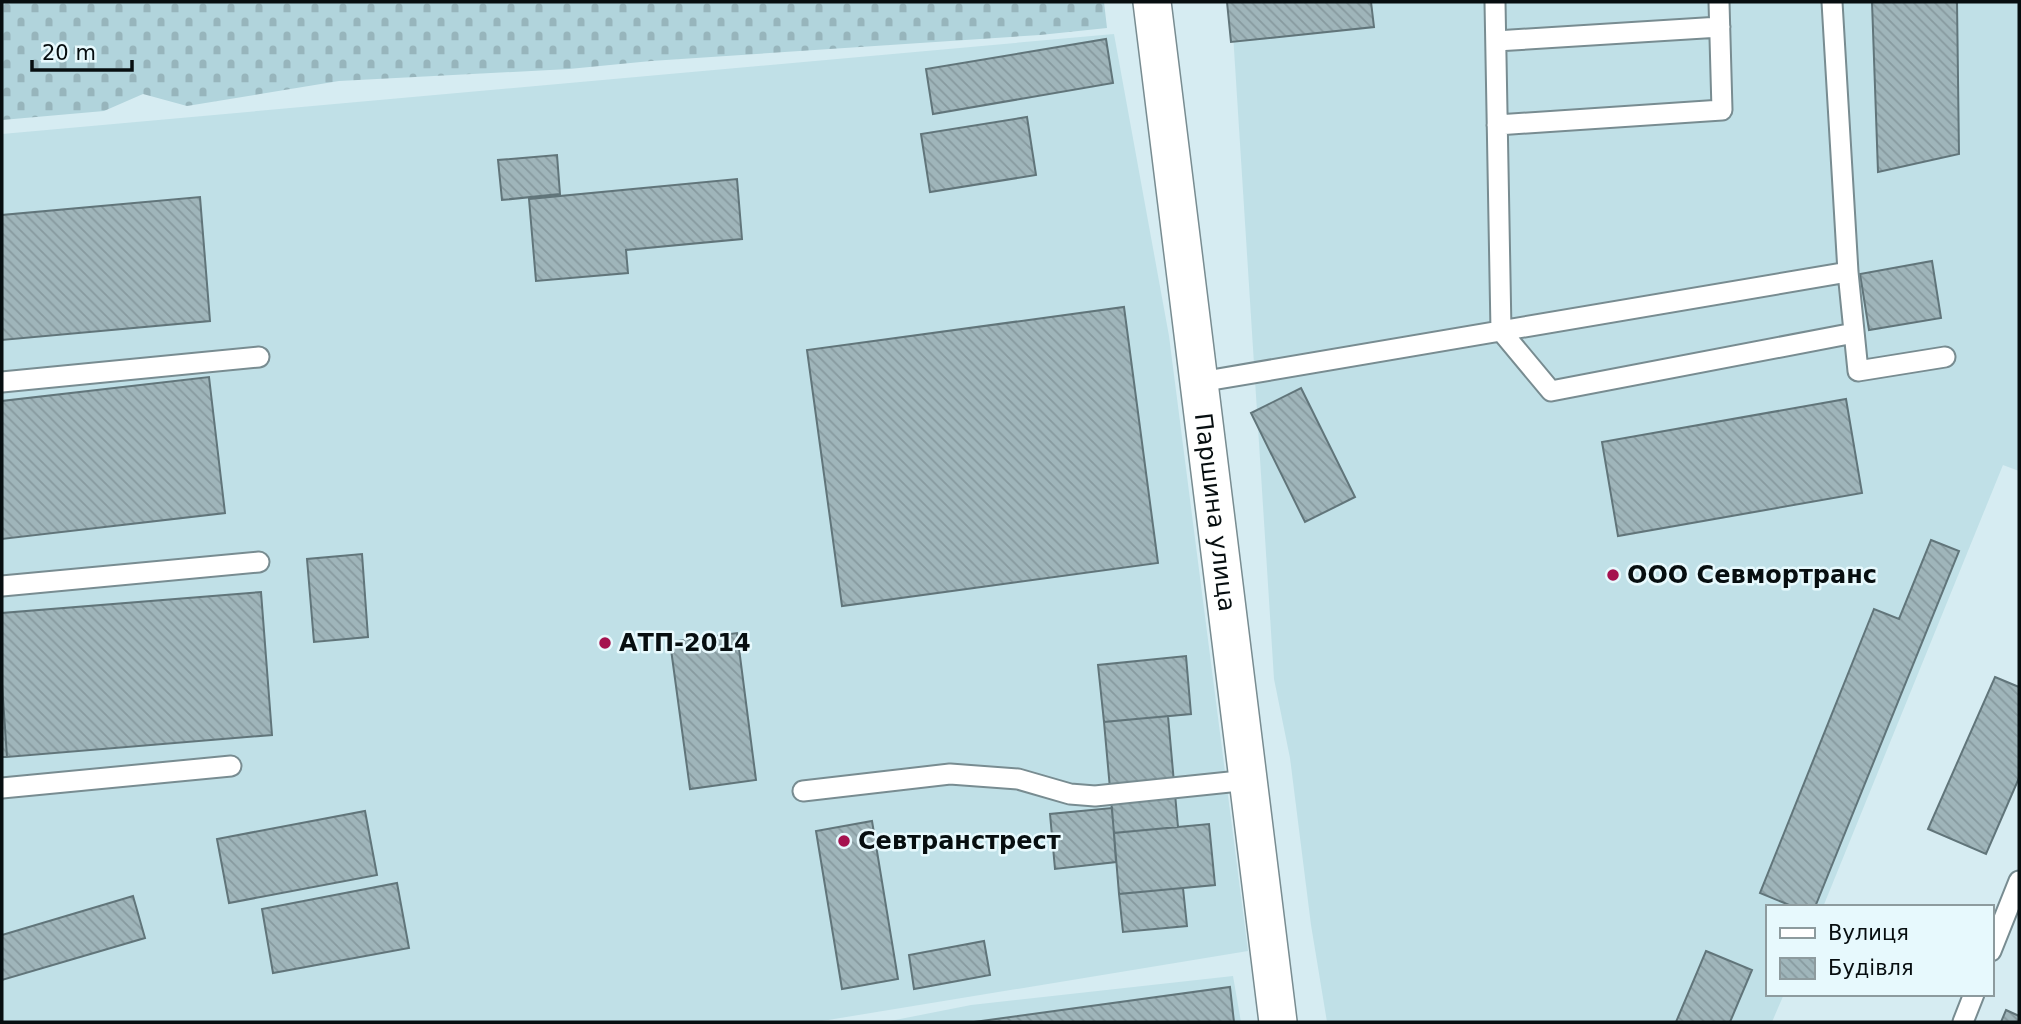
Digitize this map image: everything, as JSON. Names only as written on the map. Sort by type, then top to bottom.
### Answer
[{"type":"street","name":"Паршина улица","points":[[1152,2],[1278,1022]]},
{"type":"lane","points":[[1495,2],[1501,331],[1551,391],[1854,333]]},
{"type":"lane","points":[[1497,125],[1722,110],[1719,2]]},
{"type":"lane","points":[[1832,2],[1847,272],[1858,371],[1945,357]]},
{"type":"lane","points":[[1496,41],[1720,27]]},
{"type":"lane","points":[[1200,382],[1847,272]]},
{"type":"lane","points":[[2,382],[259,357]]},
{"type":"lane","points":[[2,586],[258,562]]},
{"type":"lane","points":[[2,788],[231,766]]},
{"type":"lane","points":[[803,791],[950,774],[1018,779],[1070,793],[1095,796],[1249,780]]},
{"type":"lane","points":[[1993,946],[2019,881]]},
{"type":"lane","points":[[1963,1022],[1973,996]]},
{"type":"shaded area","name":"ООО Севмортранс","points":[[1231,2],[2019,2],[2019,471],[2003,465],[1824,905],[1766,905],[1766,996],[1783,996],[1772,1022],[1327,1022],[1311,925],[1290,758],[1274,679]]},
{"type":"shaded area","name":"АТП-2014","points":[[1114,34],[1169,336],[1248,951],[816,1022],[2,1022],[2,134]]},
{"type":"shaded area","points":[[1233,976],[1241,1022],[885,1022],[971,1005]]},
{"type":"green space","points":[[2,2],[1104,2],[1107,28],[569,69],[339,81],[187,106],[143,94],[104,111],[2,120]]},
{"type":"building","points":[[1227,2],[1371,2],[1374,27],[1231,42]]},
{"type":"building","points":[[1872,2],[1957,2],[1959,154],[1878,172]]},
{"type":"building","points":[[1106,39],[1113,83],[933,114],[926,69]]},
{"type":"building","points":[[1027,117],[1036,175],[930,192],[921,134]]},
{"type":"building","points":[[557,155],[560,194],[502,200],[498,160]]},
{"type":"building","points":[[737,179],[742,239],[626,250],[628,273],[536,281],[529,199]]},
{"type":"building","points":[[200,197],[210,321],[2,340],[2,215]]},
{"type":"building","points":[[1932,261],[1941,318],[1869,330],[1860,274]]},
{"type":"building","points":[[1124,307],[1158,563],[842,606],[807,350]]},
{"type":"building","points":[[209,377],[225,513],[2,539],[2,401]]},
{"type":"building","points":[[1301,388],[1355,497],[1305,522],[1251,413]]},
{"type":"building","points":[[1846,399],[1862,493],[1618,536],[1602,442]]},
{"type":"building","points":[[1931,540],[1959,551],[1816,905],[1789,905],[1760,893],[1874,609],[1899,619]]},
{"type":"building","points":[[362,554],[368,637],[314,642],[307,559]]},
{"type":"building","points":[[261,592],[272,735],[7,757],[2,684],[2,613]]},
{"type":"building","points":[[737,633],[756,780],[690,789],[670,642]]},
{"type":"building","points":[[1186,656],[1191,714],[1104,722],[1098,665]]},
{"type":"building","points":[[1995,677],[2019,687],[2019,778],[1986,854],[1928,829]]},
{"type":"building","points":[[2,684],[7,757],[2,757]]},
{"type":"building","points":[[1168,716],[1178,827],[1114,833],[1104,722]]},
{"type":"building","points":[[1112,808],[1116,862],[1055,869],[1050,814]]},
{"type":"building","points":[[365,811],[377,875],[229,903],[217,839]]},
{"type":"building","points":[[872,821],[898,979],[842,989],[816,831]]},
{"type":"building","points":[[1209,824],[1215,885],[1119,894],[1114,833]]},
{"type":"building","points":[[397,883],[409,948],[273,973],[262,909]]},
{"type":"building","points":[[1183,888],[1187,926],[1123,932],[1119,894]]},
{"type":"building","points":[[133,896],[145,938],[2,980],[2,935]]},
{"type":"building","points":[[984,941],[990,975],[914,989],[909,955]]},
{"type":"building","points":[[1706,951],[1752,970],[1730,1022],[1676,1022]]},
{"type":"building","points":[[1230,987],[1234,1022],[974,1022]]},
{"type":"building","points":[[2006,1010],[2019,1016],[2019,1022],[2001,1022]]},
{"type":"place","name":"ООО Севмортранс","points":[[1613,575]]},
{"type":"place","name":"АТП-2014","points":[[605,643]]},
{"type":"place","name":"Севтранстрест","points":[[844,841]]}]
